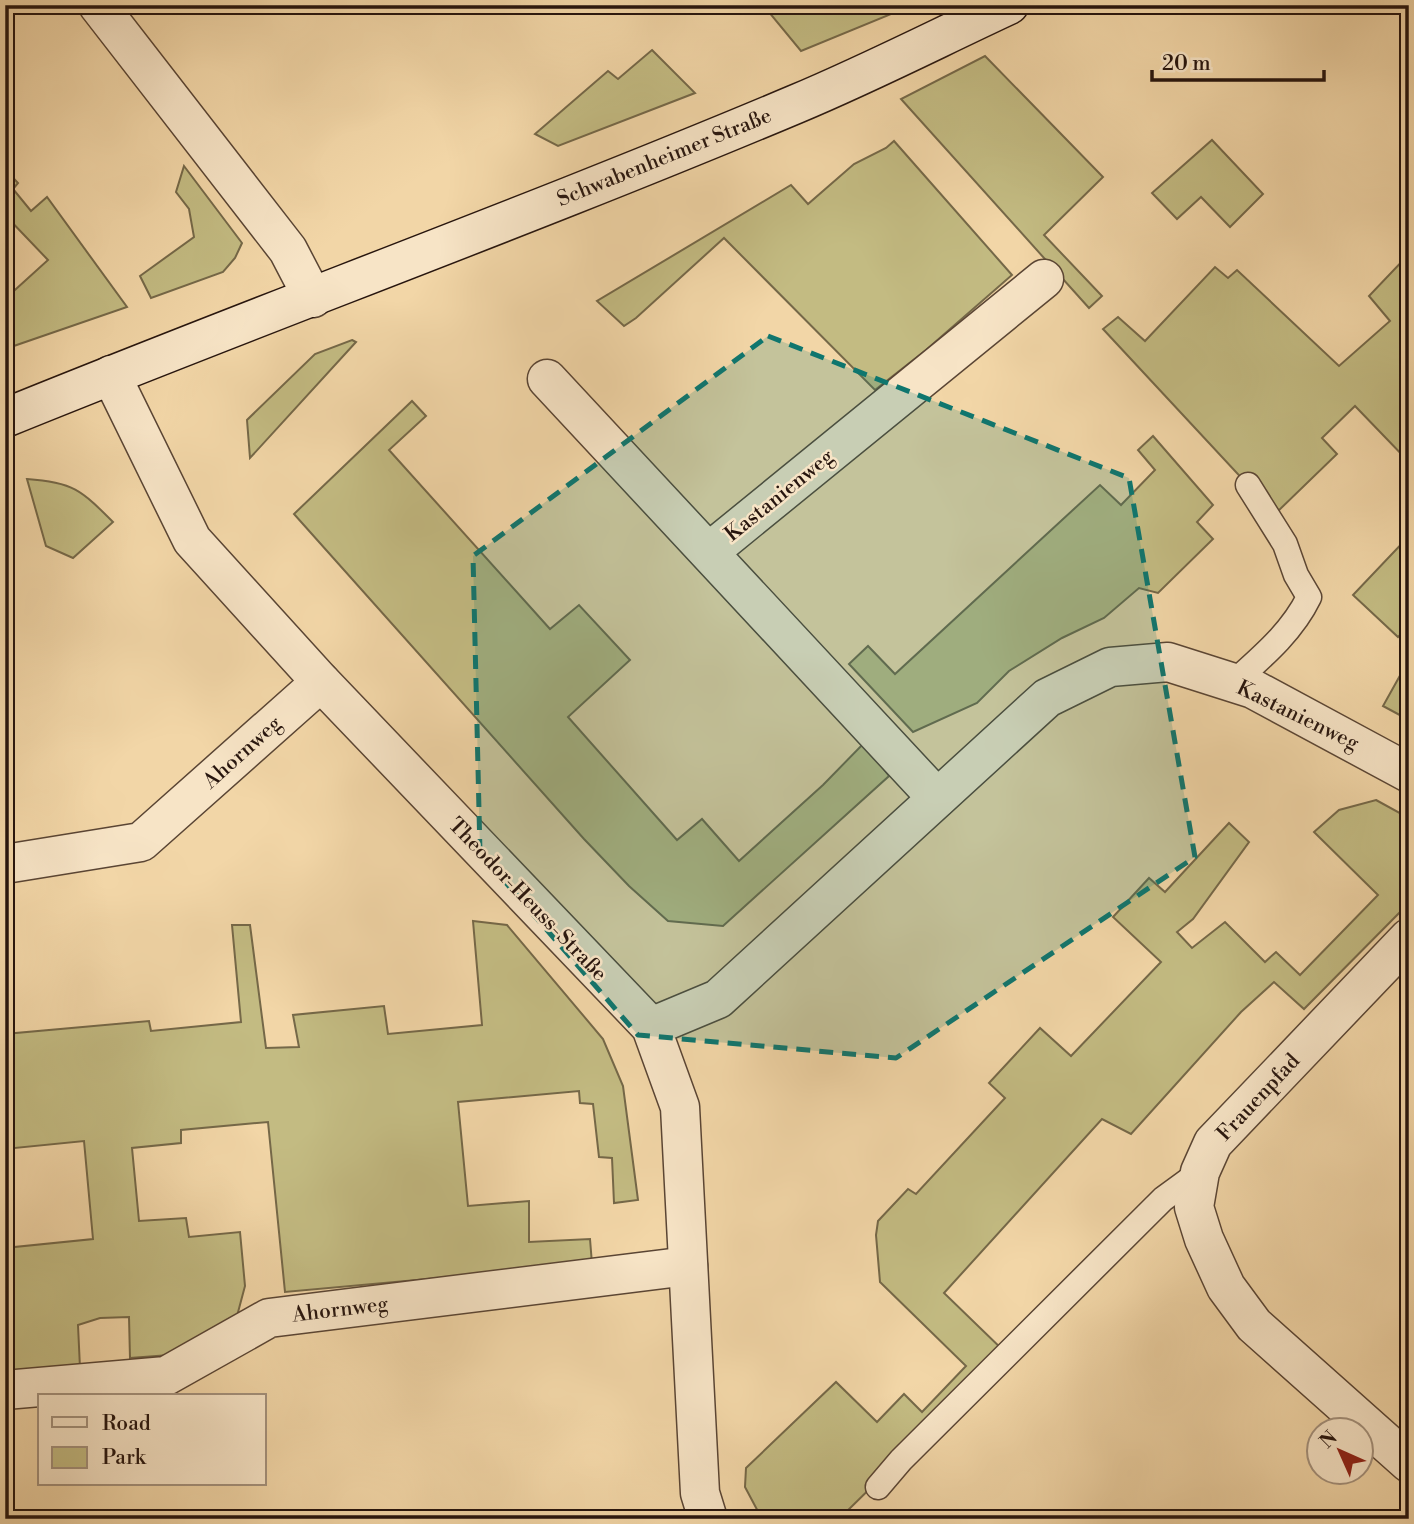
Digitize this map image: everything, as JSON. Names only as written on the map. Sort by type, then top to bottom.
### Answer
[{"type":"street","points":[[98,5],[288,250],[313,298]]},
{"type":"street","name":"Schwabenheimer Straße","points":[[5,418],[799,103],[1009,5]]},
{"type":"street","name":"Kastanienweg","points":[[709,552],[1044,279]]},
{"type":"street","name":"Theodor-Heuss-Straße","points":[[111,374],[192,540],[320,682],[651,1027],[680,1107],[700,1493],[708,1519]]},
{"type":"street","name":"Kastanienweg","points":[[547,379],[937,798]]},
{"type":"street","name":"Kastanienweg","points":[[651,1027],[718,999],[1047,698],[1110,667],[1168,662],[1253,689],[1409,773]]},
{"type":"street","name":"Ahornweg","points":[[5,864],[141,842],[320,682]]},
{"type":"street","name":"Frauenpfad","points":[[1409,938],[1213,1143],[1200,1172],[1194,1207],[1204,1239],[1226,1287],[1254,1325],[1409,1464]]},
{"type":"street","name":"Ahornweg","points":[[5,1390],[166,1376],[269,1318],[688,1266]]},
{"type":"lane","points":[[1233,682],[1269,651],[1299,617],[1309,597],[1296,575],[1285,544],[1248,485]]},
{"type":"lane","points":[[878,1487],[901,1460],[1163,1199],[1200,1172]]},
{"type":"highlighted area","points":[[768,336],[1129,478],[1195,857],[896,1058],[638,1035],[480,853],[473,556]]},
{"type":"green space","points":[[763,5],[900,5],[901,10],[801,51]]},
{"type":"green space","points":[[652,50],[695,93],[558,146],[535,134],[608,71],[618,79]]},
{"type":"green space","points":[[985,56],[1103,177],[1044,235],[1102,296],[1089,308],[901,99]]},
{"type":"green space","points":[[1212,140],[1263,194],[1230,227],[1201,197],[1177,219],[1152,193]]},
{"type":"green space","points":[[894,141],[1012,275],[926,350],[875,390],[724,238],[624,326],[597,301],[791,185],[808,204],[854,164]]},
{"type":"green space","points":[[184,166],[242,243],[235,258],[223,272],[151,298],[140,276],[194,237],[189,209],[176,192]]},
{"type":"green space","points":[[5,169],[18,183],[13,189],[31,211],[47,197],[127,307],[5,349],[5,299],[48,260],[5,215]]},
{"type":"green space","points":[[1409,254],[1409,462],[1355,406],[1322,438],[1337,454],[1275,514],[1103,329],[1118,317],[1145,341],[1215,267],[1228,278],[1237,270],[1339,366],[1390,321],[1369,296]]},
{"type":"green space","points":[[352,340],[356,342],[250,458],[247,420],[315,354]]},
{"type":"green space","points":[[412,401],[426,416],[389,450],[550,629],[579,605],[630,660],[568,717],[677,840],[702,819],[739,861],[823,785],[864,743],[889,776],[723,926],[668,921],[629,886],[294,514]]},
{"type":"green space","points":[[1153,436],[1213,505],[1197,522],[1213,539],[1158,593],[1139,588],[1104,618],[1062,638],[1009,671],[977,703],[913,732],[849,664],[868,646],[895,674],[1100,485],[1121,505],[1155,470],[1138,450]]},
{"type":"green space","points":[[27,479],[66,485],[93,502],[113,522],[73,558],[46,546]]},
{"type":"green space","points":[[1409,536],[1409,626],[1398,637],[1353,595]]},
{"type":"green space","points":[[1409,666],[1409,720],[1383,706],[1402,672]]},
{"type":"green space","points":[[1376,800],[1409,818],[1409,903],[1304,1009],[1274,982],[1241,1012],[1131,1134],[1102,1119],[944,1293],[1007,1354],[839,1519],[762,1519],[745,1487],[746,1468],[836,1382],[877,1422],[904,1394],[922,1412],[966,1366],[880,1282],[876,1235],[878,1221],[908,1189],[916,1194],[1005,1098],[989,1083],[1040,1028],[1071,1056],[1161,962],[1113,917],[1149,878],[1165,892],[1229,823],[1249,842],[1193,919],[1177,932],[1192,948],[1225,922],[1265,962],[1276,952],[1300,975],[1378,895],[1314,832],[1339,810]]},
{"type":"green space","points":[[473,921],[507,925],[603,1039],[623,1086],[638,1200],[614,1203],[612,1158],[599,1157],[593,1104],[580,1103],[579,1091],[458,1102],[468,1206],[529,1201],[529,1242],[590,1239],[592,1264],[285,1292],[268,1122],[181,1130],[181,1143],[132,1148],[139,1221],[186,1218],[189,1237],[240,1232],[245,1286],[237,1316],[196,1353],[130,1358],[129,1317],[100,1318],[78,1325],[80,1368],[5,1376],[5,1248],[93,1239],[84,1141],[5,1149],[5,1034],[149,1021],[151,1031],[241,1022],[232,925],[250,925],[266,1048],[299,1047],[293,1015],[384,1006],[388,1034],[482,1025]]}]
